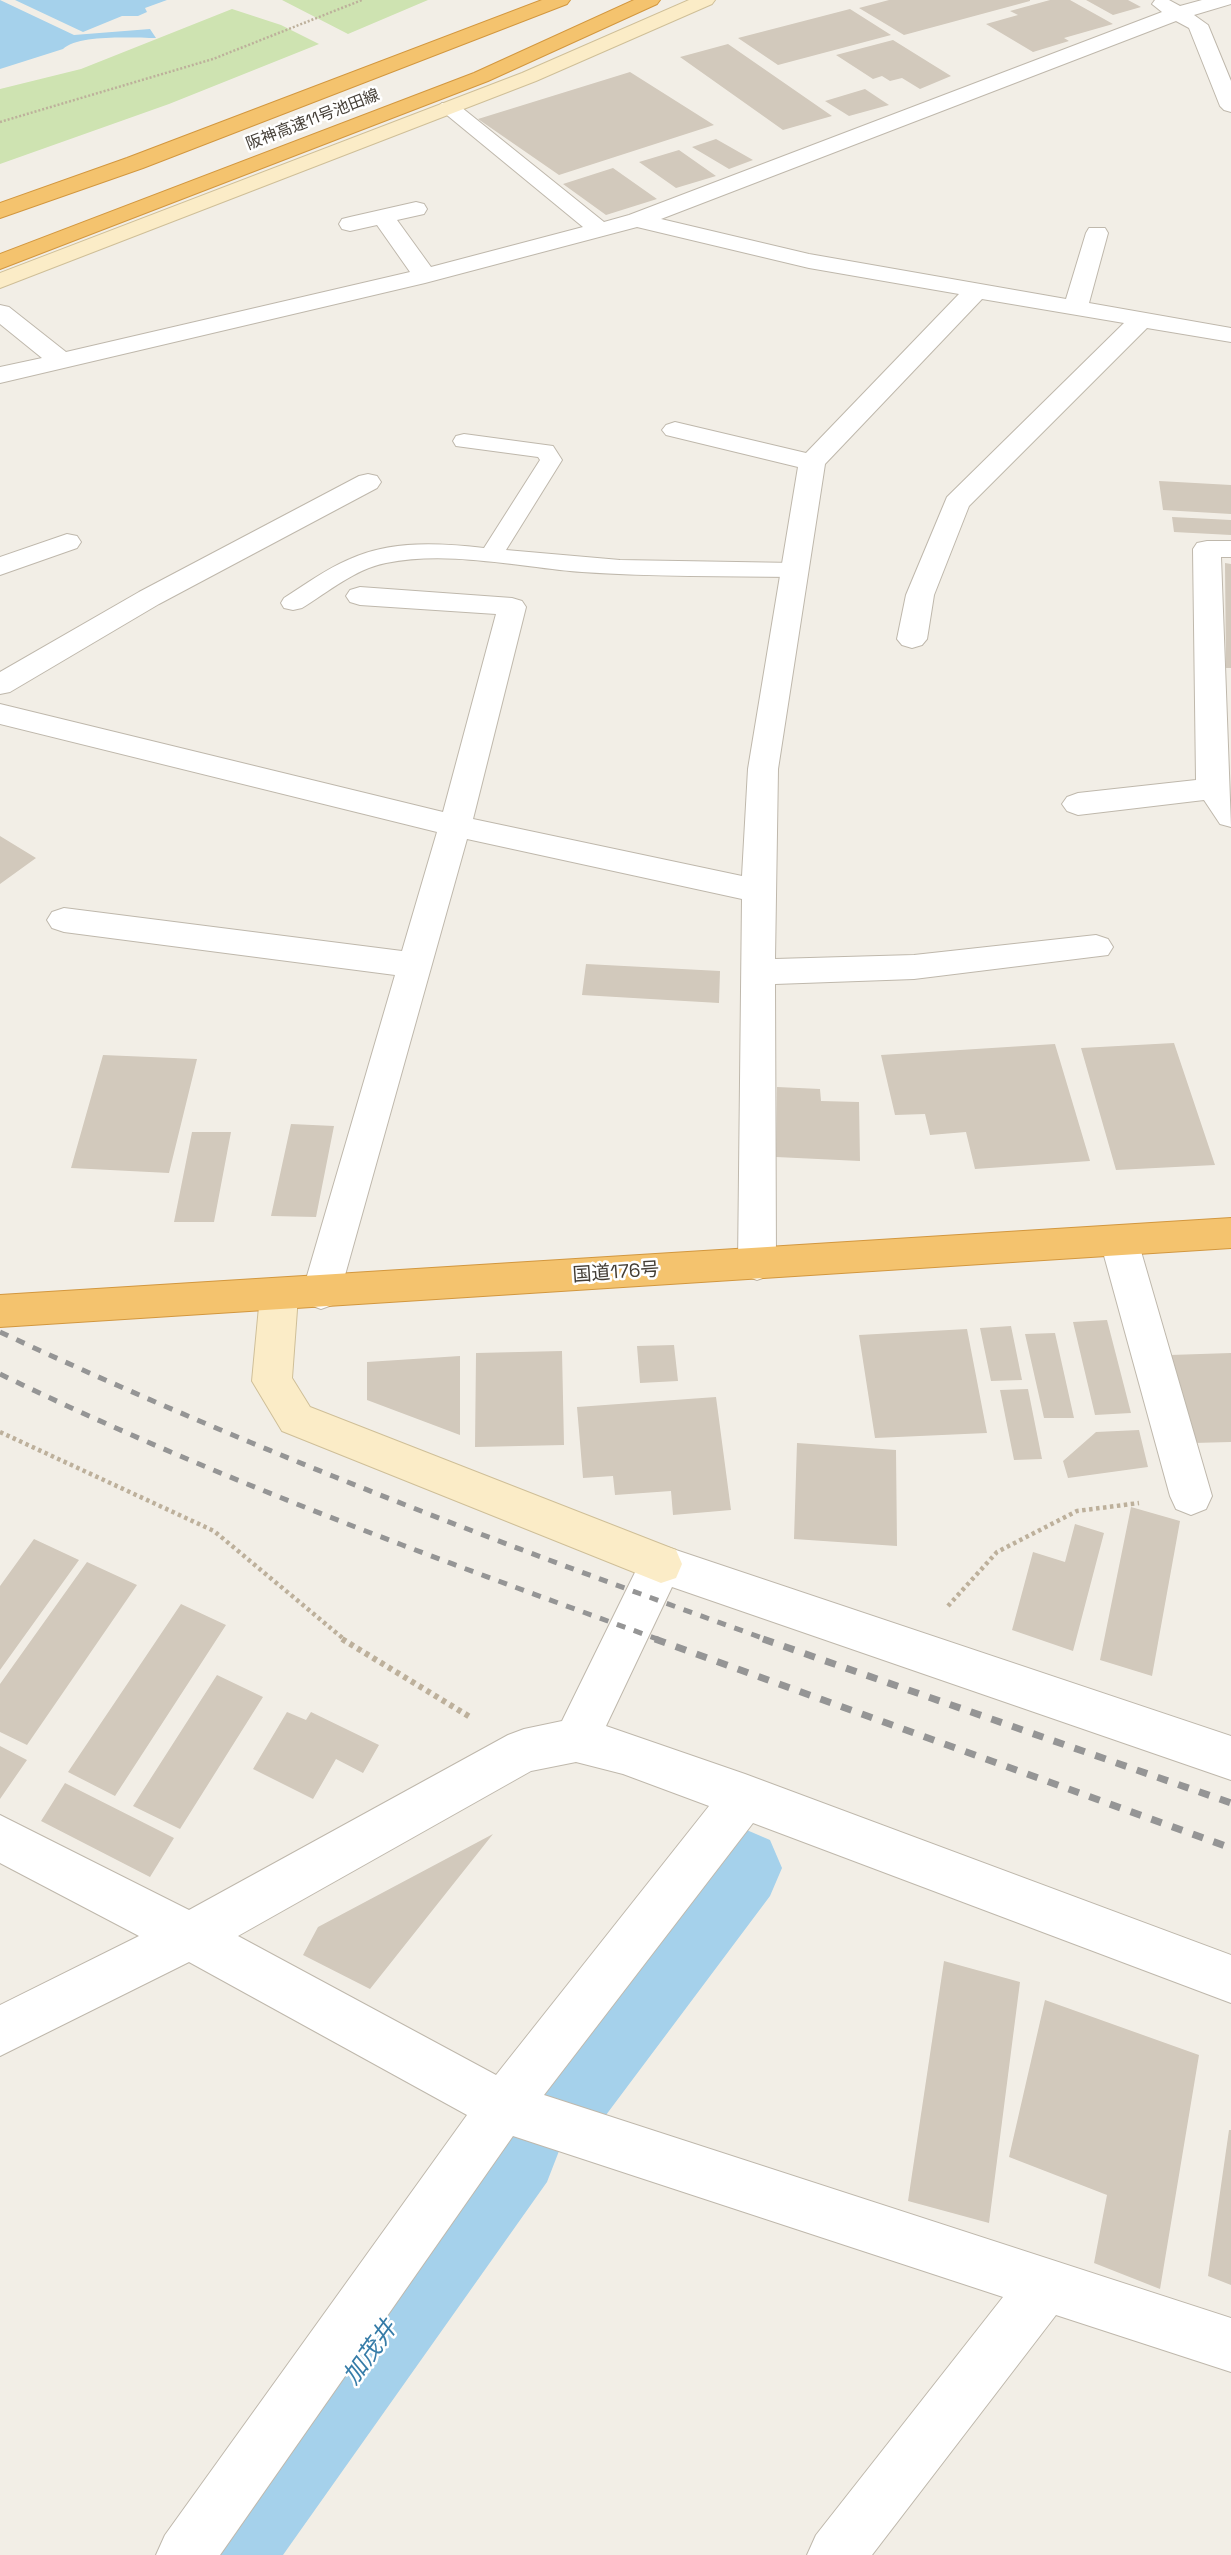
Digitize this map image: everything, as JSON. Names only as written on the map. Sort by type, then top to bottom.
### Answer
[{"type":"highway","points":[[284,84],[520,0]]},
{"type":"highway","name":"阪神高速11号池田線","points":[[0,211],[135,163],[560,0]]},
{"type":"highway","name":"阪神高速11号池田線","points":[[248,144],[624,0]]},
{"type":"highway","points":[[0,262],[481,77],[650,0]]},
{"type":"highway","name":"国道176号","points":[[0,1311],[279,1296],[1231,1233]]},
{"type":"street","points":[[0,281],[528,77],[705,0]]},
{"type":"street","points":[[1154,0],[1198,25],[1230,102]]},
{"type":"street","points":[[0,375],[425,276],[637,220],[1178,13],[1224,0]]},
{"type":"street","points":[[449,107],[601,231]]},
{"type":"street","points":[[349,224],[416,209]]},
{"type":"street","points":[[383,217],[425,276]]},
{"type":"street","points":[[637,220],[809,261],[1231,335]]},
{"type":"street","points":[[1076,308],[1097,233]]},
{"type":"street","points":[[757,1264],[758,891],[763,769],[812,462],[976,291]]},
{"type":"street","points":[[0,312],[60,360]]},
{"type":"street","points":[[912,639],[920,596],[957,503],[1141,320]]},
{"type":"street","points":[[675,430],[812,462]]},
{"type":"street","points":[[0,685],[149,598],[368,482]]},
{"type":"street","points":[[0,567],[67,542]]},
{"type":"street","points":[[1231,549],[1207,549],[1212,789],[1231,816]]},
{"type":"street","points":[[321,1293],[455,826],[512,607],[360,596]]},
{"type":"street","points":[[0,715],[455,826],[758,891]]},
{"type":"street","points":[[1079,804],[1212,789]]},
{"type":"street","points":[[64,920],[415,965]]},
{"type":"street","points":[[758,972],[914,967],[1096,947]]},
{"type":"street","points":[[1119,1241],[1191,1496]]},
{"type":"street","points":[[279,1296],[272,1381],[296,1419],[661,1564],[1231,1758]]},
{"type":"street","points":[[576,1740],[661,1564]]},
{"type":"street","points":[[0,2031],[190,1936],[524,1751],[576,1740],[623,1752],[1231,1979]]},
{"type":"street","points":[[185,2555],[503,2107],[745,1797]]},
{"type":"street","points":[[0,1838],[190,1936],[503,2107],[1231,2346]]},
{"type":"street","points":[[836,2555],[1045,2286]]},
{"type":"lane","points":[[464,441],[545,451],[551,460],[491,555]]},
{"type":"lane","points":[[293,603],[358,562],[387,554],[434,552],[491,555],[562,564],[795,570]]},
{"type":"path","points":[[0,122],[214,59],[362,0]]},
{"type":"path","points":[[0,1432],[214,1531],[338,1636],[524,1751]]},
{"type":"path","points":[[944,1611],[997,1552],[1077,1511],[1191,1496]]},
{"type":"green space","points":[[282,0],[428,0],[348,34]]},
{"type":"green space","points":[[232,9],[281,25],[319,44],[169,104],[0,164],[0,89],[81,69]]},
{"type":"water","points":[[0,0],[74,35],[150,29],[156,38],[81,41],[0,69]]},
{"type":"water","points":[[15,0],[167,0],[145,8],[147,12],[138,16],[122,16],[83,32]]},
{"type":"building","points":[[889,0],[1030,1],[904,35],[859,8]]},
{"type":"building","points":[[1050,0],[1070,0],[1113,24],[1064,38],[1069,41],[1033,52],[986,24],[1018,15],[1010,11]]},
{"type":"building","points":[[1086,0],[1128,0],[1141,7],[1113,15]]},
{"type":"building","points":[[850,9],[891,35],[778,65],[738,38]]},
{"type":"building","points":[[893,40],[951,76],[920,89],[902,78],[890,81],[882,76],[873,79],[836,55]]},
{"type":"building","points":[[728,44],[832,116],[783,130],[680,57]]},
{"type":"building","points":[[630,72],[714,125],[559,175],[478,119]]},
{"type":"building","points":[[865,89],[889,105],[849,116],[825,101]]},
{"type":"building","points":[[716,139],[753,160],[729,169],[692,147]]},
{"type":"building","points":[[679,150],[716,176],[676,188],[639,162]]},
{"type":"building","points":[[613,168],[657,199],[606,215],[563,184]]},
{"type":"building","points":[[1159,481],[1231,485],[1231,514],[1163,510]]},
{"type":"building","points":[[1172,517],[1231,520],[1231,535],[1174,532]]},
{"type":"building","points":[[1225,563],[1231,564],[1231,668],[1226,668]]},
{"type":"building","points":[[0,836],[36,858],[0,884]]},
{"type":"building","points":[[586,964],[720,971],[719,1003],[582,995]]},
{"type":"building","points":[[1174,1043],[1215,1165],[1116,1170],[1081,1048]]},
{"type":"building","points":[[1055,1044],[1090,1161],[975,1169],[966,1132],[930,1135],[925,1114],[895,1115],[881,1055]]},
{"type":"building","points":[[103,1055],[197,1059],[169,1173],[71,1168]]},
{"type":"building","points":[[777,1087],[820,1089],[821,1101],[859,1102],[860,1161],[776,1157]]},
{"type":"building","points":[[291,1124],[334,1126],[316,1217],[271,1216]]},
{"type":"building","points":[[192,1132],[231,1132],[214,1222],[174,1222]]},
{"type":"building","points":[[1107,1320],[1131,1413],[1095,1415],[1073,1322]]},
{"type":"building","points":[[1011,1326],[1022,1380],[991,1381],[980,1328]]},
{"type":"building","points":[[967,1329],[987,1433],[875,1438],[859,1335]]},
{"type":"building","points":[[1055,1333],[1074,1418],[1044,1418],[1025,1334]]},
{"type":"building","points":[[674,1345],[678,1381],[640,1383],[637,1346]]},
{"type":"building","points":[[562,1351],[564,1445],[475,1447],[476,1353]]},
{"type":"building","points":[[1231,1353],[1231,1442],[1193,1443],[1170,1355]]},
{"type":"building","points":[[460,1356],[460,1435],[367,1400],[367,1362]]},
{"type":"building","points":[[1028,1389],[1042,1459],[1014,1460],[1000,1390]]},
{"type":"building","points":[[716,1397],[731,1510],[673,1515],[671,1491],[615,1495],[613,1476],[583,1478],[577,1407]]},
{"type":"building","points":[[1139,1430],[1148,1467],[1068,1478],[1063,1461],[1096,1432]]},
{"type":"building","points":[[797,1443],[896,1450],[897,1546],[794,1539]]},
{"type":"building","points":[[1131,1507],[1180,1521],[1152,1676],[1100,1660]]},
{"type":"building","points":[[1075,1524],[1104,1533],[1073,1651],[1012,1630],[1033,1552],[1065,1562]]},
{"type":"building","points":[[34,1539],[79,1560],[0,1670],[0,1586]]},
{"type":"building","points":[[87,1562],[137,1585],[27,1745],[0,1732],[0,1684]]},
{"type":"building","points":[[181,1604],[226,1625],[115,1796],[68,1772]]},
{"type":"building","points":[[217,1675],[263,1697],[180,1829],[133,1806]]},
{"type":"building","points":[[287,1712],[306,1720],[311,1712],[379,1745],[363,1773],[336,1759],[313,1799],[253,1769]]},
{"type":"building","points":[[0,1746],[27,1760],[0,1799]]},
{"type":"building","points":[[65,1783],[174,1838],[150,1877],[41,1821]]},
{"type":"building","points":[[493,1834],[370,1989],[303,1955],[318,1927]]},
{"type":"building","points":[[944,1961],[1020,1982],[989,2223],[908,2201]]},
{"type":"building","points":[[1045,2000],[1199,2055],[1160,2289],[1094,2263],[1107,2195],[1009,2157]]},
{"type":"building","points":[[1231,2130],[1231,2285],[1208,2276]]},
{"type":"waterway","name":"加茂井","points":[[576,2085],[742,1868]]},
{"type":"waterway","name":"加茂井","points":[[225,2555],[516,2151]]},
{"type":"railway","points":[[0,1332],[189,1416],[380,1495],[768,1640]]},
{"type":"railway","points":[[0,1374],[244,1483],[409,1548],[660,1640]]},
{"type":"railway","points":[[655,1639],[1231,1848]]},
{"type":"railway","points":[[763,1639],[1231,1803]]}]
